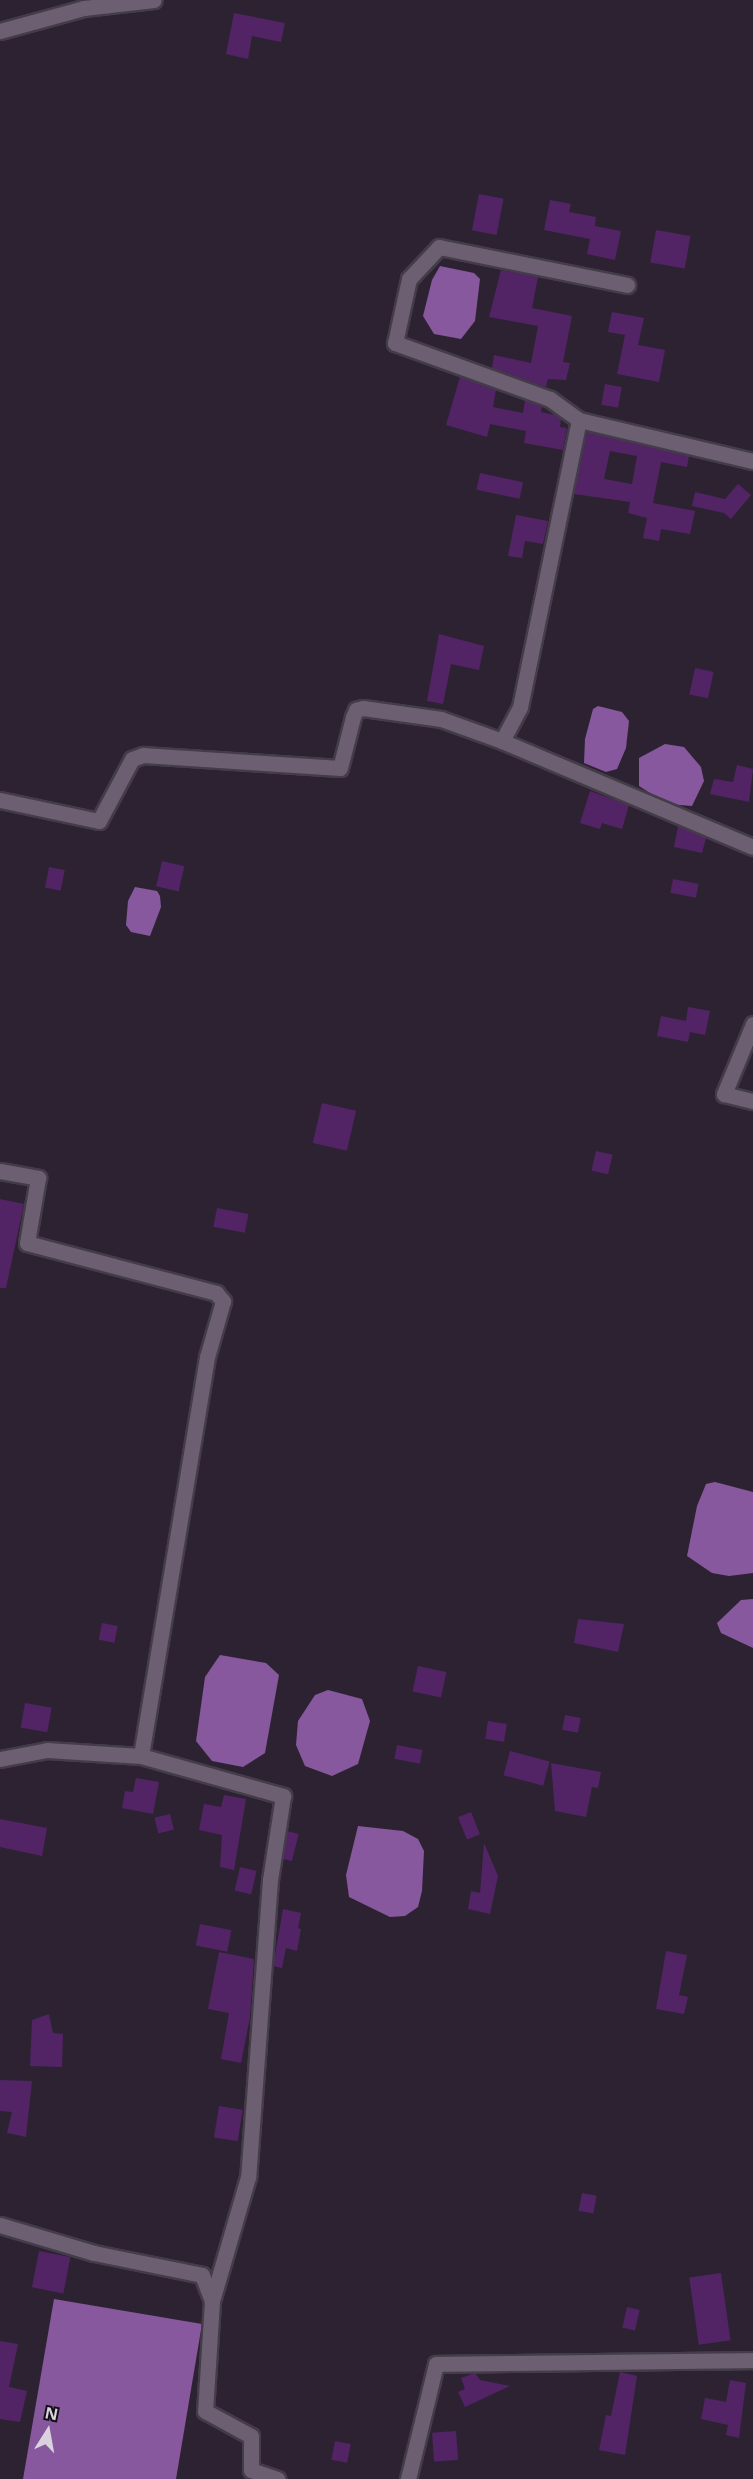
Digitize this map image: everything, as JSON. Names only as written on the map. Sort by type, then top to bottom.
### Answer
[{"type":"street","points":[[0,32],[84,8],[154,0]]},
{"type":"street","points":[[627,285],[439,247],[409,279],[395,344],[550,399],[579,420],[753,462]]},
{"type":"street","points":[[502,741],[520,707],[579,420]]},
{"type":"street","points":[[0,800],[99,821],[132,759],[143,755],[340,768],[353,717],[356,710],[363,708],[441,719],[502,741],[753,847]]},
{"type":"street","points":[[753,1024],[724,1094],[753,1101]]},
{"type":"street","points":[[0,1171],[38,1178],[27,1243],[216,1293],[223,1301],[207,1357],[141,1756]]},
{"type":"street","points":[[0,1759],[46,1750],[141,1756],[283,1796],[270,1880],[248,2177],[212,2301],[205,2411],[251,2436],[250,2470],[277,2479]]},
{"type":"street","points":[[0,2225],[94,2253],[202,2275],[212,2301]]},
{"type":"street","points":[[408,2479],[436,2364],[753,2360]]},
{"type":"shaded area","points":[[440,266],[474,273],[480,279],[475,321],[461,339],[434,334],[423,316],[432,280]]},
{"type":"shaded area","points":[[598,706],[622,712],[629,721],[626,748],[617,769],[606,772],[584,763],[585,739],[593,709]]},
{"type":"shaded area","points":[[665,744],[684,747],[701,767],[704,781],[692,806],[667,804],[639,786],[639,758]]},
{"type":"shaded area","points":[[135,887],[157,891],[160,896],[161,907],[150,936],[131,932],[126,925],[128,901]]},
{"type":"shaded area","points":[[715,1482],[753,1492],[753,1573],[729,1576],[712,1573],[687,1556],[697,1506],[706,1484]]},
{"type":"shaded area","points":[[753,1599],[753,1648],[721,1633],[717,1623],[741,1600]]},
{"type":"shaded area","points":[[220,1655],[266,1663],[279,1675],[265,1753],[243,1767],[212,1761],[196,1741],[205,1677]]},
{"type":"shaded area","points":[[328,1690],[362,1699],[370,1721],[358,1764],[332,1776],[305,1766],[296,1745],[298,1721],[315,1695]]},
{"type":"shaded area","points":[[358,1826],[403,1831],[418,1839],[424,1851],[422,1891],[418,1907],[405,1916],[390,1917],[349,1897],[346,1875]]},
{"type":"shaded area","points":[[54,2299],[202,2324],[176,2479],[23,2479]]},
{"type":"building","points":[[234,13],[285,23],[281,42],[252,36],[248,59],[226,54]]},
{"type":"building","points":[[479,194],[504,199],[496,235],[472,230]]},
{"type":"building","points":[[550,200],[571,204],[569,212],[596,217],[595,226],[621,231],[615,260],[587,254],[590,239],[544,230]]},
{"type":"building","points":[[656,230],[690,236],[685,269],[650,262]]},
{"type":"building","points":[[501,270],[538,277],[532,308],[572,316],[563,362],[570,363],[566,380],[548,379],[546,387],[492,368],[494,355],[531,363],[538,326],[489,317]]},
{"type":"building","points":[[612,312],[644,318],[638,345],[665,350],[659,382],[617,374],[625,335],[608,332]]},
{"type":"building","points":[[460,377],[496,390],[493,407],[523,413],[525,400],[542,407],[541,412],[561,419],[560,427],[567,428],[563,450],[524,443],[526,431],[490,424],[487,437],[446,425]]},
{"type":"building","points":[[605,384],[622,387],[618,408],[601,405]]},
{"type":"building","points":[[587,432],[689,456],[687,467],[661,462],[653,503],[695,511],[690,534],[661,529],[659,541],[643,538],[647,518],[628,513],[630,502],[574,494]],"holes":[[[610,451],[637,456],[632,484],[604,479]]]},
{"type":"building","points":[[480,473],[523,482],[520,499],[476,490]]},
{"type":"building","points":[[738,484],[751,495],[731,519],[724,513],[692,506],[695,492],[725,499]]},
{"type":"building","points":[[516,515],[548,521],[543,544],[525,541],[522,558],[508,556]]},
{"type":"building","points":[[439,634],[484,646],[479,670],[451,664],[443,704],[427,701]]},
{"type":"building","points":[[695,668],[714,672],[708,698],[689,694]]},
{"type":"building","points":[[737,765],[753,769],[749,802],[710,794],[714,779],[733,782]]},
{"type":"building","points":[[590,791],[629,805],[622,829],[602,823],[600,829],[580,823]]},
{"type":"building","points":[[678,826],[706,838],[702,853],[674,847]]},
{"type":"building","points":[[162,861],[184,866],[179,892],[156,886]]},
{"type":"building","points":[[49,867],[65,870],[61,891],[45,888]]},
{"type":"building","points":[[673,879],[699,884],[696,898],[670,893]]},
{"type":"building","points":[[688,1007],[710,1011],[705,1035],[690,1032],[688,1042],[657,1036],[661,1016],[686,1021]]},
{"type":"building","points":[[322,1103],[356,1111],[347,1151],[313,1143]]},
{"type":"building","points":[[596,1151],[613,1155],[608,1174],[592,1170]]},
{"type":"building","points":[[0,1199],[24,1204],[6,1288],[0,1288]]},
{"type":"building","points":[[217,1208],[248,1214],[245,1233],[213,1227]]},
{"type":"building","points":[[578,1619],[624,1624],[618,1652],[574,1643]]},
{"type":"building","points":[[102,1623],[118,1626],[114,1643],[99,1640]]},
{"type":"building","points":[[418,1666],[446,1672],[441,1697],[413,1691]]},
{"type":"building","points":[[25,1703],[52,1708],[47,1732],[21,1728]]},
{"type":"building","points":[[565,1715],[581,1718],[578,1733],[562,1730]]},
{"type":"building","points":[[488,1721],[507,1724],[504,1742],[485,1739]]},
{"type":"building","points":[[397,1745],[423,1750],[420,1764],[394,1759]]},
{"type":"building","points":[[510,1751],[550,1762],[543,1786],[504,1775]]},
{"type":"building","points":[[551,1763],[601,1772],[598,1788],[592,1787],[586,1817],[555,1811]]},
{"type":"building","points":[[136,1778],[159,1782],[153,1814],[122,1808],[125,1791],[133,1792]]},
{"type":"building","points":[[224,1795],[246,1799],[234,1870],[220,1867],[222,1835],[199,1830],[204,1804],[221,1807]]},
{"type":"building","points":[[471,1812],[480,1834],[467,1839],[458,1817]]},
{"type":"building","points":[[170,1814],[174,1830],[158,1833],[154,1818]]},
{"type":"building","points":[[0,1819],[47,1828],[42,1856],[0,1847]]},
{"type":"building","points":[[287,1831],[299,1834],[292,1861],[280,1858]]},
{"type":"building","points":[[484,1843],[498,1876],[490,1914],[468,1909],[471,1891],[480,1893]]},
{"type":"building","points":[[240,1867],[257,1871],[251,1894],[235,1890]]},
{"type":"building","points":[[283,1909],[301,1913],[298,1928],[301,1929],[297,1951],[286,1948],[282,1968],[273,1966]]},
{"type":"building","points":[[200,1924],[231,1930],[227,1952],[196,1946]]},
{"type":"building","points":[[666,1951],[687,1955],[679,1995],[688,1997],[684,2014],[656,2009]]},
{"type":"building","points":[[219,1952],[254,1959],[250,2017],[241,2063],[221,2059],[229,2013],[208,2009]]},
{"type":"building","points":[[49,2014],[53,2033],[63,2034],[62,2067],[30,2066],[32,2020]]},
{"type":"building","points":[[0,2080],[32,2081],[26,2137],[7,2133],[12,2112],[0,2111]]},
{"type":"building","points":[[219,2106],[243,2110],[238,2141],[214,2138]]},
{"type":"building","points":[[582,2193],[597,2196],[593,2214],[579,2211]]},
{"type":"building","points":[[39,2251],[70,2257],[63,2293],[32,2287]]},
{"type":"building","points":[[721,2273],[730,2340],[699,2345],[689,2277]]},
{"type":"building","points":[[627,2307],[640,2310],[635,2330],[622,2327]]},
{"type":"building","points":[[0,2341],[18,2344],[9,2387],[27,2391],[20,2422],[0,2419]]},
{"type":"building","points":[[620,2372],[637,2376],[625,2455],[599,2450],[606,2415],[611,2416]]},
{"type":"building","points":[[475,2373],[480,2380],[510,2386],[465,2407],[458,2392],[465,2389],[461,2378]]},
{"type":"building","points":[[730,2380],[746,2383],[739,2438],[726,2435],[728,2425],[701,2419],[705,2398],[726,2402]]},
{"type":"building","points":[[456,2431],[458,2460],[434,2462],[432,2433]]},
{"type":"building","points":[[335,2441],[351,2444],[347,2463],[331,2460]]}]
